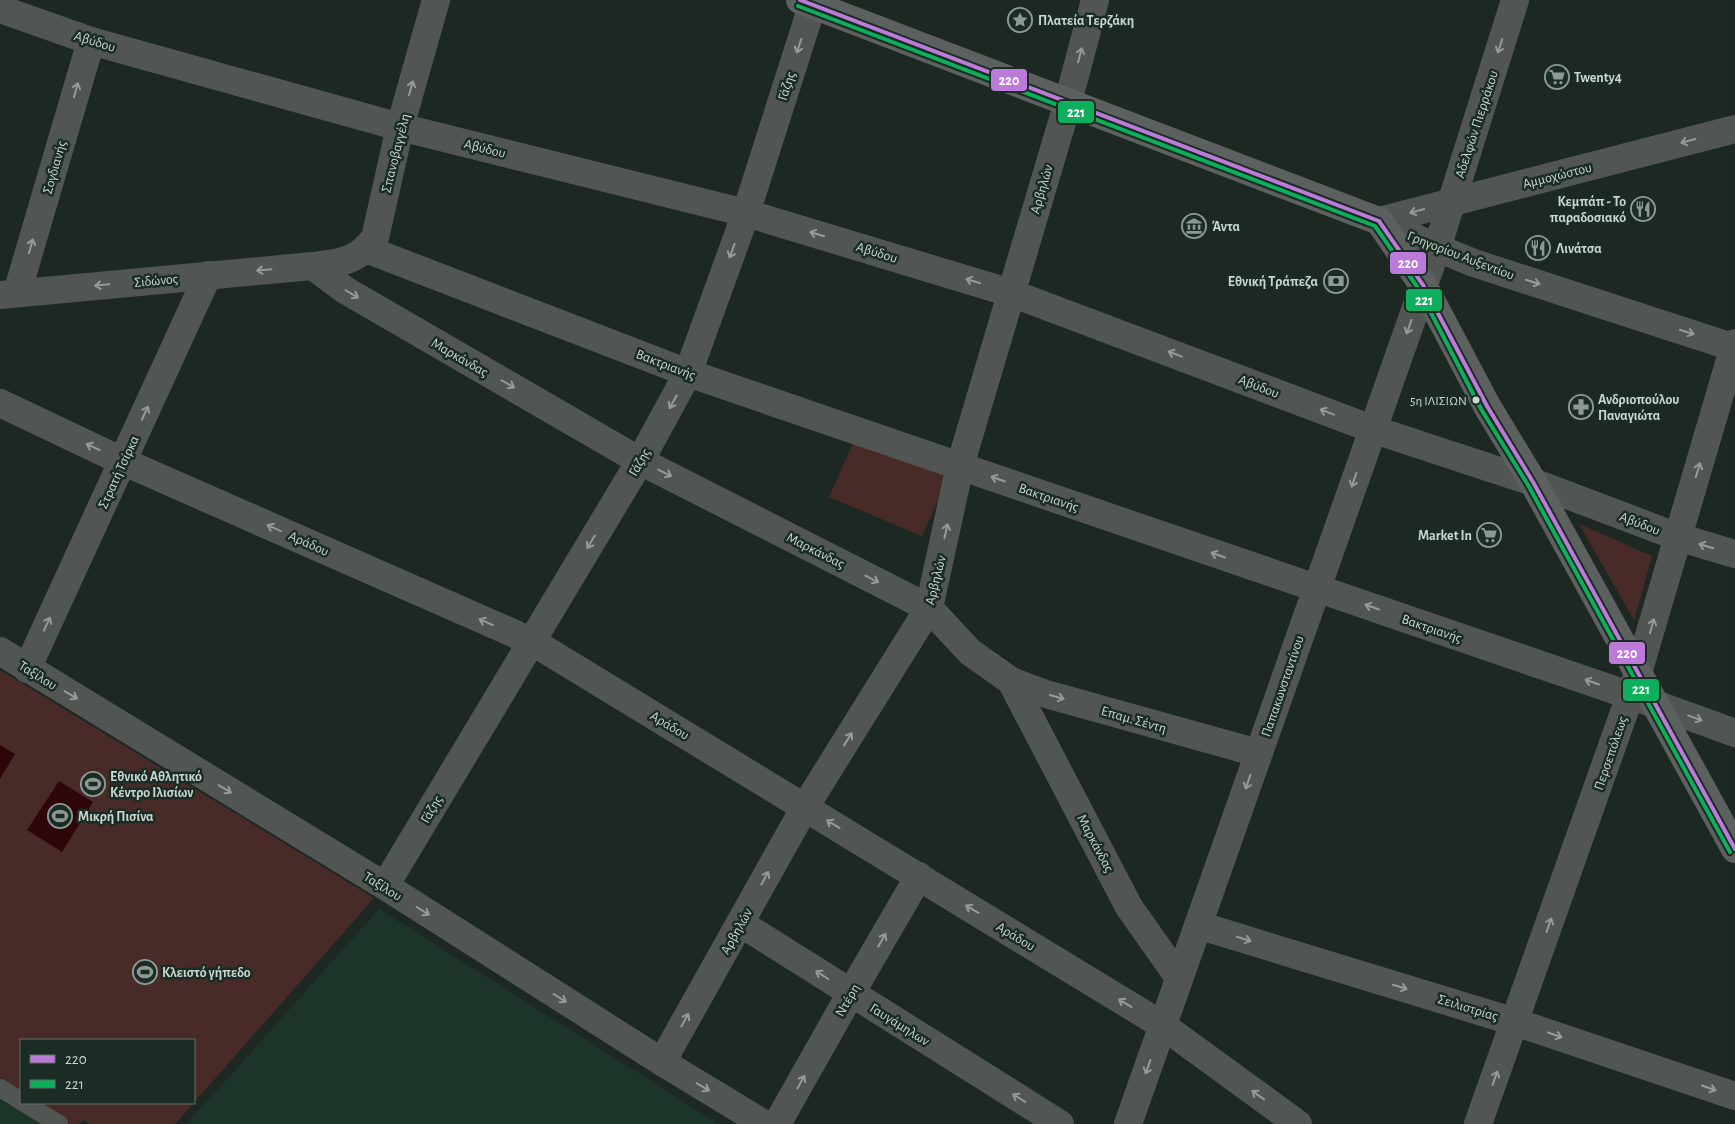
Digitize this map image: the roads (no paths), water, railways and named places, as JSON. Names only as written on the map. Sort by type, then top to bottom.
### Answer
[{"type":"street","name":"Σπανοβαγγέλη","points":[[370,243],[436,0]]},
{"type":"street","name":"Αρβηλών","points":[[662,1062],[806,807],[929,608],[960,466],[1068,102],[1095,0]]},
{"type":"street","name":"Αδελφών Πιερράκου","points":[[1437,248],[1515,0]]},
{"type":"street","name":"Γρηγορίου Αυξεντίου","points":[[808,2],[1379,222],[1474,263],[1735,346]]},
{"type":"street","name":"Γάζης","points":[[385,886],[640,461],[688,374],[746,213],[808,2]]},
{"type":"street","name":"Αβύδου","points":[[0,9],[91,41],[400,128],[746,213],[1011,292],[1372,429],[1533,482],[1678,537],[1735,554]]},
{"type":"street","name":"Σογδιανής","points":[[8,294],[91,41]]},
{"type":"street","name":"Αμμοχώστου","points":[[1379,222],[1735,129]]},
{"type":"street","points":[[1379,222],[1423,285],[1487,406],[1533,482],[1641,690],[1735,849]]},
{"type":"street","points":[[313,266],[350,261],[370,243]]},
{"type":"street","name":"Βακτριανής","points":[[370,243],[688,374],[1316,588],[1641,690],[1735,733]]},
{"type":"street","name":"Παπακωνσταντίνου","points":[[1128,1124],[1437,248]]},
{"type":"street","name":"Σιδώνος","points":[[8,294],[313,266]]},
{"type":"street","name":"Μαρκάνδας","points":[[313,266],[345,290],[640,461],[929,608],[970,652],[1010,681],[1129,907],[1179,978]]},
{"type":"street","name":"Στρατή Τσίρκα","points":[[27,668],[208,275]]},
{"type":"street","name":"Περσεπόλεως","points":[[1478,1124],[1514,1022],[1641,690],[1678,537],[1735,346]]},
{"type":"street","name":"Αράδου","points":[[0,403],[122,461],[531,641],[1162,1025],[1298,1124]]},
{"type":"street","name":"Ταξίλου","points":[[0,651],[385,886],[662,1062],[764,1124]]},
{"type":"street","name":"Επαμ. Σέντη","points":[[1010,681],[1046,694],[1258,753]]},
{"type":"street","name":"Ντέρη","points":[[777,1124],[919,876]]},
{"type":"street","name":"Γαυγάμηλων","points":[[740,924],[1060,1124]]},
{"type":"street","name":"Σειλιστρίας","points":[[1198,925],[1514,1022],[1735,1096]]},
{"type":"lane","points":[[0,1088],[20,1100]]},
{"type":"lane","points":[[26,1104],[59,1124]]},
{"type":"place","name":"Πλατεία Τερζάκη","points":[[1020,20]]},
{"type":"place","name":"Twenty4","points":[[1557,77]]},
{"type":"place","name":"Κεμπάπ - Το παραδοσιακό","points":[[1643,209]]},
{"type":"place","name":"Άντα","points":[[1194,226]]},
{"type":"place","name":"Λινάτσα","points":[[1538,248]]},
{"type":"place","name":"Εθνική Τράπεζα","points":[[1336,281]]},
{"type":"place","name":"5η ΙΛΙΣΙΩΝ","points":[[1476,400]]},
{"type":"place","name":"Ανδριοπούλου Παναγιώτα","points":[[1581,407]]},
{"type":"place","name":"Market In","points":[[1489,535]]},
{"type":"place","name":"Εθνικό Αθλητικό Κέντρο Ιλισίων","points":[[93,784]]},
{"type":"place","name":"Μικρή Πισίνα","points":[[60,816]]},
{"type":"place","name":"Κλειστό γήπεδο","points":[[145,972]]}]
